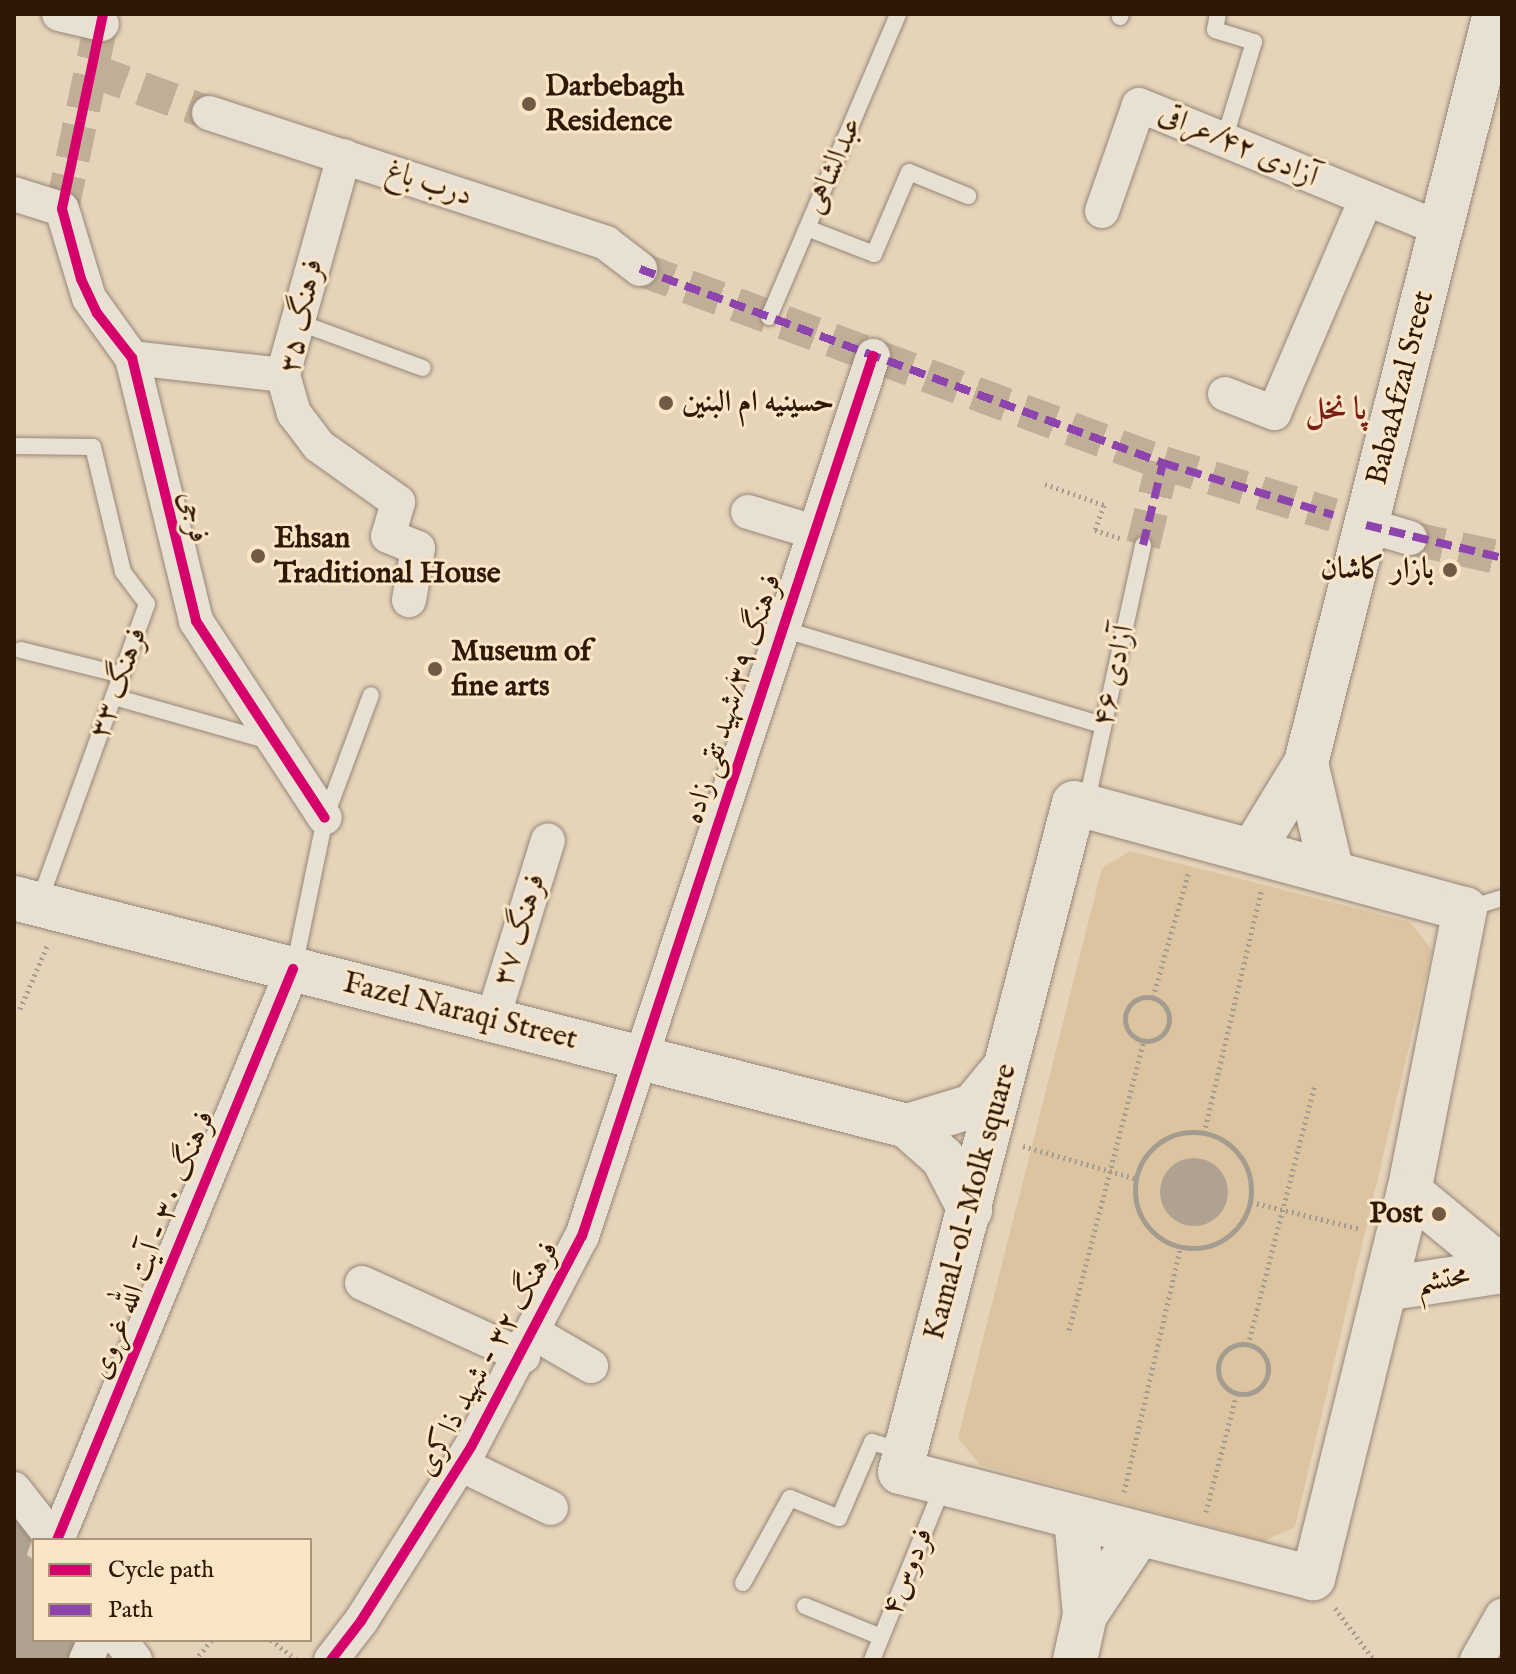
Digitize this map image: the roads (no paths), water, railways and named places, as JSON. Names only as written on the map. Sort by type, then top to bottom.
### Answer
[{"type":"main road","name":"BabaAfzal Sreet","points":[[1306,763],[1495,14]]},
{"type":"main road","points":[[1261,852],[1306,763]]},
{"type":"main road","points":[[1306,763],[1331,869]]},
{"type":"main road","name":"Kamal-ol-Molk square","points":[[905,1452],[1074,803],[1086,806]]},
{"type":"main road","points":[[905,1452],[900,1472],[1313,1578],[1483,904],[1261,852],[1086,806]]},
{"type":"main road","name":"Fazel Naraqi Street","points":[[38,904],[907,1126]]},
{"type":"main road","points":[[907,1126],[973,1106],[1007,1065]]},
{"type":"main road","points":[[907,1126],[943,1158],[970,1210]]},
{"type":"main road","name":"محتشم","points":[[1409,1191],[1502,1270]]},
{"type":"main road","name":"محتشم","points":[[1385,1289],[1502,1270]]},
{"type":"main road","points":[[1075,1660],[1110,1527]]},
{"type":"main road","points":[[1085,1615],[1110,1527]]},
{"type":"street","points":[[59,14],[102,24]]},
{"type":"street","name":"آزادی ۴۲/عراقی","points":[[1102,211],[1139,105],[1441,229]]},
{"type":"street","name":"درب باغ","points":[[209,113],[606,243],[640,269]]},
{"type":"street","name":"فرهنگ ۳۵","points":[[344,156],[295,321],[283,375],[294,413],[319,446],[398,502],[388,536],[418,548],[409,600]]},
{"type":"street","name":"فرجی","points":[[14,194],[62,209],[89,298],[132,358],[196,621],[271,741],[325,818]]},
{"type":"street","points":[[1225,394],[1274,413],[1366,199]]},
{"type":"street","name":"فرهنگ ۳۹/شهید تقی زاده","points":[[640,1058],[873,356]]},
{"type":"street","points":[[132,358],[283,375]]},
{"type":"street","points":[[748,512],[814,532]]},
{"type":"street","points":[[1366,525],[1410,538]]},
{"type":"street","name":"فرهنگ ۳۷","points":[[492,1021],[548,840]]},
{"type":"street","name":"فرهنگ ۳۰ - آیت الله غروی","points":[[56,1538],[293,969]]},
{"type":"street","name":"فرهنگ ۳۲ - شهید ذاکری","points":[[331,1660],[361,1621],[460,1464],[528,1344],[582,1236],[640,1058]]},
{"type":"street","points":[[362,1283],[591,1366]]},
{"type":"street","points":[[460,1464],[551,1508]]},
{"type":"street","points":[[14,1489],[53,1538]]},
{"type":"street","points":[[1477,1660],[1502,1616]]},
{"type":"street","points":[[122,1642],[135,1660]]},
{"type":"lane","name":"عبدالشاهی","points":[[769,317],[898,14]]},
{"type":"lane","points":[[1218,14],[1215,30],[1254,42],[1224,140]]},
{"type":"lane","points":[[807,228],[874,254],[909,172],[968,196]]},
{"type":"lane","points":[[295,321],[423,368]]},
{"type":"lane","name":"فرهنگ ۳۳","points":[[14,446],[93,447],[123,572],[147,604],[38,904]]},
{"type":"lane","name":"آزادی ۴۶","points":[[1086,806],[1143,545]]},
{"type":"lane","points":[[782,629],[1102,725]]},
{"type":"lane","points":[[21,650],[122,675]]},
{"type":"lane","points":[[293,969],[325,818],[371,695]]},
{"type":"lane","points":[[114,697],[271,741]]},
{"type":"lane","points":[[743,1583],[790,1498],[839,1518],[872,1442],[905,1452]]},
{"type":"lane","name":"فردوس۴","points":[[872,1660],[944,1484]]},
{"type":"lane","points":[[805,1606],[881,1637]]},
{"type":"tunnel","points":[[62,209],[103,14]]},
{"type":"tunnel","points":[[93,71],[209,113]]},
{"type":"tunnel","points":[[640,269],[1163,463],[1333,515]]},
{"type":"tunnel","points":[[1143,545],[1163,463]]},
{"type":"tunnel","points":[[1410,538],[1502,558]]},
{"type":"place","name":"Darbebagh Residence","points":[[529,104]]},
{"type":"place","name":"حسینیه ام البنین","points":[[666,403]]},
{"type":"place","name":"Ehsan Traditional House","points":[[258,556]]},
{"type":"place","name":"بازار کاشان","points":[[1450,570]]},
{"type":"place","name":"Museum of fine arts","points":[[435,669]]},
{"type":"place","name":"Post","points":[[1439,1214]]},
{"type":"district","name":"پا نخل","points":[[1336,411]]}]
